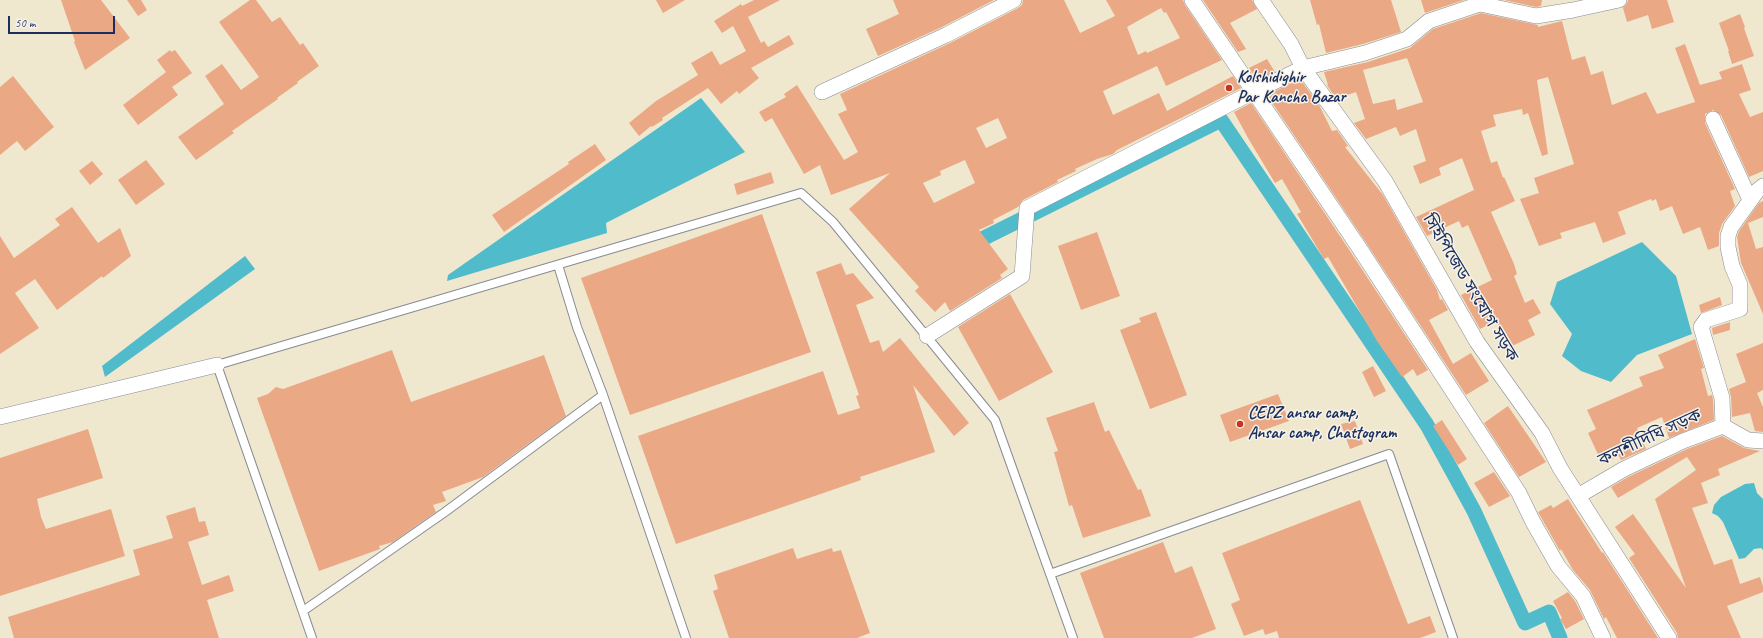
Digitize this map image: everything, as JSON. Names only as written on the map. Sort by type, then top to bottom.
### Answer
[{"type":"street","points":[[822,92],[946,35],[1014,0]]},
{"type":"street","points":[[1192,0],[1358,246],[1519,492],[1533,522],[1558,566],[1583,596],[1603,638]]},
{"type":"street","name":"সিইপিজেড সংযোগ সড়ক","points":[[1262,0],[1290,44],[1303,68],[1385,181],[1477,342],[1542,434],[1560,468],[1669,638]]},
{"type":"street","points":[[927,336],[1022,276],[1026,208],[1253,92],[1303,68],[1365,53],[1407,39],[1429,21],[1480,4],[1536,16],[1619,0]]},
{"type":"street","points":[[1713,119],[1750,200]]},
{"type":"street","name":"কলশীদিঘি সড়ক","points":[[1578,496],[1624,469],[1683,441],[1723,426],[1722,398],[1701,327],[1706,320],[1740,309],[1740,285],[1732,266],[1728,247],[1728,236],[1731,227],[1750,200],[1763,186]]},
{"type":"street","points":[[0,417],[217,364]]},
{"type":"street","points":[[1723,426],[1748,440],[1763,441]]},
{"type":"lane","points":[[312,638],[217,364],[802,193],[834,222],[995,420],[1073,638]]},
{"type":"lane","points":[[558,265],[577,327],[603,395],[686,638]]},
{"type":"lane","points":[[302,611],[445,512],[603,395]]},
{"type":"lane","points":[[1050,574],[1389,454],[1453,638]]},
{"type":"water","points":[[701,98],[745,152],[606,223],[607,233],[447,281],[448,275]]},
{"type":"water","points":[[1642,242],[1676,276],[1692,334],[1637,355],[1611,382],[1581,371],[1562,356],[1572,334],[1550,304],[1557,282]]},
{"type":"water","points":[[245,256],[255,269],[105,377],[102,366]]},
{"type":"water","points":[[1754,483],[1757,493],[1763,499],[1763,550],[1761,548],[1754,549],[1745,558],[1739,559],[1723,522],[1718,516],[1712,513],[1714,505],[1721,497],[1745,484]]},
{"type":"building","points":[[61,0],[101,0],[130,38],[85,70],[74,42],[75,41]]},
{"type":"building","points":[[127,0],[141,0],[147,10],[138,16]]},
{"type":"building","points":[[250,0],[256,0],[272,22],[280,17],[300,45],[303,43],[319,66],[277,98],[278,99],[232,131],[234,133],[196,160],[178,137],[224,104],[205,76],[222,64],[241,90],[259,77],[219,22]]},
{"type":"building","points":[[656,0],[685,0],[663,13]]},
{"type":"building","points":[[754,0],[780,0],[748,17],[761,43],[764,41],[768,47],[789,35],[794,44],[751,68],[759,78],[739,94],[737,91],[721,104],[708,88],[662,118],[663,120],[652,127],[651,126],[639,136],[629,123],[656,101],[698,75],[691,63],[712,51],[720,65],[746,51],[733,26],[722,33],[714,21],[741,4],[742,6]]},
{"type":"building","points":[[893,0],[994,0],[942,27],[878,56],[866,29],[899,14]]},
{"type":"building","points":[[1023,0],[1064,0],[1080,33],[1115,16],[1106,0],[1183,0],[1222,60],[1166,86],[1157,66],[1103,91],[1113,115],[1159,93],[1167,111],[1233,76],[1241,88],[1117,150],[1113,154],[1097,159],[1075,169],[1076,171],[1057,180],[1058,182],[1023,200],[1018,207],[993,220],[994,223],[979,230],[1008,269],[1000,275],[1002,278],[950,311],[945,302],[935,312],[915,291],[919,287],[849,209],[890,173],[831,195],[820,165],[804,174],[772,118],[765,122],[759,112],[786,97],[784,94],[797,85],[844,160],[858,152],[838,114],[847,110],[840,94],[950,43],[1022,5]],"holes":[[[1161,8],[1164,13],[1166,12],[1180,38],[1147,53],[1146,51],[1138,55],[1127,27]],[[998,118],[1007,138],[986,148],[976,128]],[[965,160],[975,183],[934,203],[923,183],[941,175],[940,171]]]},
{"type":"building","points":[[1203,0],[1252,0],[1257,9],[1230,23],[1246,49],[1238,52]]},
{"type":"building","points":[[1310,0],[1391,0],[1401,32],[1363,44],[1326,53],[1319,24],[1317,25]]},
{"type":"building","points":[[1421,0],[1464,0],[1425,13]]},
{"type":"building","points":[[1504,0],[1542,0],[1541,6],[1536,7]]},
{"type":"building","points":[[1628,0],[1667,0],[1674,22],[1652,29],[1648,15],[1627,22],[1623,8]]},
{"type":"building","points":[[1481,13],[1538,25],[1538,27],[1562,21],[1572,60],[1585,56],[1591,75],[1603,71],[1612,105],[1646,92],[1657,114],[1695,102],[1675,48],[1685,44],[1700,85],[1722,79],[1719,72],[1742,64],[1751,90],[1739,94],[1750,117],[1763,112],[1763,171],[1749,177],[1721,115],[1713,110],[1705,114],[1705,123],[1735,189],[1730,191],[1735,206],[1722,224],[1719,233],[1719,246],[1708,250],[1700,227],[1683,234],[1672,206],[1660,211],[1656,199],[1652,201],[1651,199],[1618,212],[1626,234],[1603,243],[1595,222],[1560,233],[1562,238],[1539,246],[1520,199],[1539,193],[1534,178],[1574,164],[1548,77],[1537,80],[1548,154],[1542,156],[1528,113],[1523,115],[1522,109],[1493,115],[1496,126],[1481,131],[1491,163],[1497,161],[1503,178],[1504,177],[1515,201],[1491,212],[1514,264],[1517,274],[1514,276],[1525,303],[1533,299],[1541,313],[1528,320],[1535,335],[1510,347],[1496,321],[1480,329],[1461,295],[1492,280],[1468,225],[1462,228],[1459,221],[1427,236],[1416,217],[1474,190],[1462,158],[1439,168],[1441,175],[1420,184],[1413,166],[1426,161],[1416,129],[1400,136],[1396,127],[1366,139],[1354,123],[1365,119],[1356,92],[1336,99],[1327,85],[1324,72],[1368,62],[1410,48],[1433,29]],"holes":[[[1407,58],[1423,102],[1397,110],[1395,99],[1373,104],[1363,70]]]},
{"type":"building","points":[[1740,14],[1754,56],[1732,64],[1719,23]]},
{"type":"building","points":[[170,50],[171,52],[175,50],[192,73],[172,87],[178,95],[138,125],[123,105],[166,72],[157,60]]},
{"type":"building","points":[[1267,59],[1275,72],[1257,80],[1249,68]]},
{"type":"building","points":[[13,76],[54,127],[25,151],[17,141],[0,155],[0,87]]},
{"type":"building","points":[[1300,79],[1319,105],[1332,131],[1337,130],[1348,146],[1345,147],[1383,195],[1437,290],[1440,300],[1442,299],[1448,310],[1429,320],[1453,364],[1471,353],[1489,381],[1466,395],[1267,95]]},
{"type":"building","points":[[1251,103],[1428,370],[1417,376],[1413,369],[1402,377],[1377,341],[1328,257],[1324,259],[1297,214],[1301,212],[1282,179],[1275,183],[1234,112]]},
{"type":"building","points":[[595,144],[606,160],[504,232],[492,215],[569,164],[568,162]]},
{"type":"building","points":[[146,160],[165,184],[136,205],[118,180]]},
{"type":"building","points":[[92,161],[103,174],[90,185],[79,171]]},
{"type":"building","points":[[771,172],[774,183],[737,195],[734,184]]},
{"type":"building","points":[[1763,201],[1763,217],[1748,223],[1756,249],[1763,247],[1763,314],[1741,263],[1737,237],[1739,231],[1759,203]]},
{"type":"building","points":[[72,207],[98,243],[120,228],[131,256],[103,278],[102,276],[57,310],[35,279],[15,293],[39,328],[0,354],[0,236],[14,258],[60,225],[55,219]]},
{"type":"building","points":[[762,214],[811,352],[630,415],[581,278]]},
{"type":"building","points":[[1097,232],[1120,296],[1081,310],[1058,246]]},
{"type":"building","points":[[841,263],[846,275],[853,273],[874,298],[856,305],[870,343],[879,340],[883,352],[900,338],[969,423],[954,436],[913,385],[935,452],[860,477],[861,480],[676,544],[638,436],[823,371],[838,415],[860,408],[856,396],[859,395],[816,272]]},
{"type":"building","points":[[1010,294],[1053,372],[999,401],[958,327]]},
{"type":"building","points":[[1720,297],[1722,305],[1701,313],[1699,305]]},
{"type":"building","points":[[1156,312],[1187,395],[1150,409],[1120,330],[1141,322],[1139,318]]},
{"type":"building","points":[[1730,322],[1730,330],[1713,335],[1712,328]]},
{"type":"building","points":[[1695,339],[1704,368],[1701,369],[1708,396],[1712,395],[1713,399],[1714,420],[1669,438],[1662,417],[1637,428],[1646,449],[1621,460],[1619,456],[1602,463],[1588,433],[1596,429],[1587,410],[1643,386],[1639,377],[1664,368],[1658,355]]},
{"type":"building","points":[[1763,343],[1763,390],[1757,393],[1763,407],[1763,432],[1755,431],[1750,413],[1732,417],[1729,389],[1746,382],[1736,354]]},
{"type":"building","points":[[392,350],[411,402],[544,355],[566,416],[483,477],[442,492],[446,501],[433,505],[436,512],[393,542],[379,546],[380,549],[319,571],[257,398],[268,394],[276,387],[283,389]]},
{"type":"building","points":[[1373,366],[1386,391],[1374,397],[1362,372]]},
{"type":"building","points":[[1278,394],[1289,421],[1230,442],[1220,415]]},
{"type":"building","points":[[1094,402],[1105,432],[1109,430],[1138,490],[1141,489],[1151,516],[1083,538],[1072,505],[1069,506],[1054,452],[1058,451],[1046,418]]},
{"type":"building","points":[[1508,406],[1546,462],[1519,477],[1484,423]]},
{"type":"building","points":[[1442,420],[1467,459],[1458,465],[1433,426]]},
{"type":"building","points":[[1355,421],[1363,444],[1350,449],[1341,424]]},
{"type":"building","points":[[88,429],[103,478],[37,499],[41,517],[46,529],[111,509],[125,556],[0,596],[0,458]]},
{"type":"building","points":[[1722,436],[1744,448],[1760,451],[1718,469],[1720,475],[1701,483],[1708,503],[1692,508],[1714,565],[1732,559],[1740,584],[1760,577],[1763,592],[1727,606],[1741,638],[1678,638],[1677,633],[1629,558],[1635,554],[1615,527],[1633,514],[1686,588],[1655,499],[1696,470],[1687,457],[1618,498],[1611,487],[1628,477],[1687,449]]},
{"type":"building","points":[[1494,472],[1510,496],[1489,507],[1474,483]]},
{"type":"building","points":[[1568,499],[1658,638],[1617,638],[1606,617],[1604,619],[1590,590],[1573,570],[1561,549],[1560,551],[1538,512],[1551,505],[1553,508]]},
{"type":"building","points":[[1360,500],[1408,624],[1430,616],[1436,632],[1420,638],[1279,638],[1277,631],[1265,635],[1263,629],[1244,636],[1231,604],[1240,600],[1222,553]]},
{"type":"building","points":[[195,507],[199,522],[205,521],[209,535],[188,542],[202,585],[229,575],[234,591],[207,600],[219,638],[14,638],[8,617],[140,575],[133,550],[173,538],[166,516]]},
{"type":"building","points":[[1163,542],[1175,573],[1192,566],[1216,629],[1192,638],[1104,638],[1080,573]]},
{"type":"building","points":[[793,548],[797,559],[832,548],[833,552],[841,550],[870,633],[857,638],[729,638],[713,591],[718,589],[714,575]]},
{"type":"building","points":[[1568,592],[1575,601],[1584,619],[1566,629],[1560,619],[1562,618],[1553,601]]},
{"type":"waterway","points":[[972,244],[1221,120],[1427,425],[1474,511],[1525,623],[1549,612],[1560,638]]},
{"type":"place","name":"Kolshidighir Par Kancha Bazar","points":[[1229,88]]},
{"type":"place","name":"CEPZ ansar camp, Ansar camp, Chattogram","points":[[1240,424]]}]
